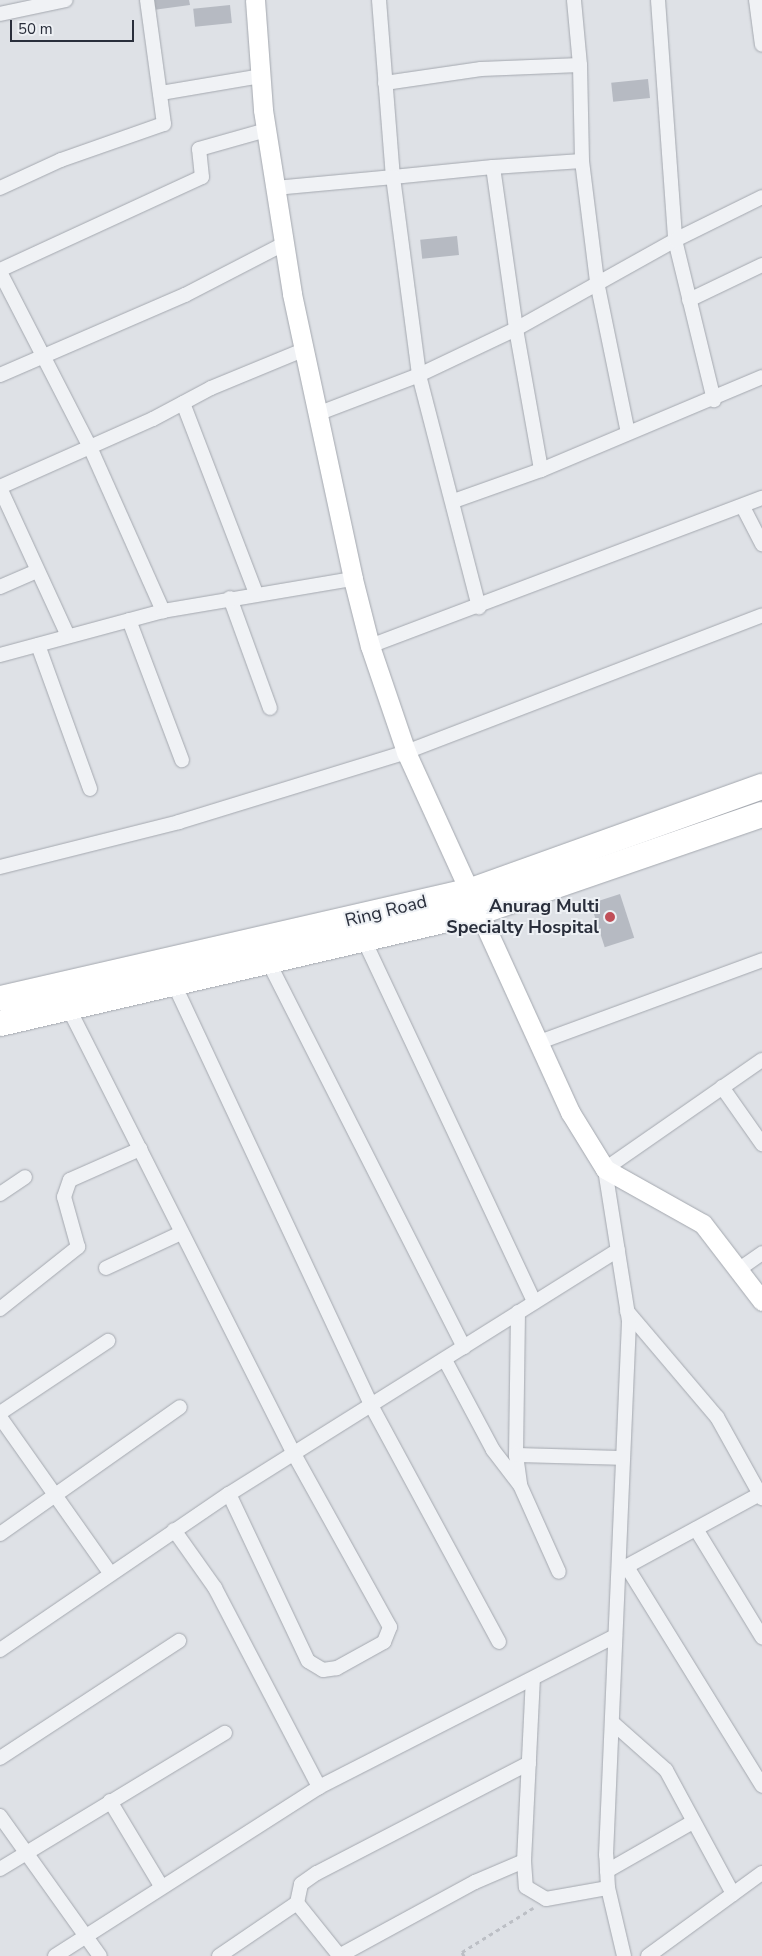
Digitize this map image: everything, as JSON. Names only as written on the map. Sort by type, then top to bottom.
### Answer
[{"type":"highway","name":"Ring Road","points":[[0,1023],[364,940],[472,901],[762,786]]},
{"type":"highway","name":"Ring Road","points":[[0,998],[472,901],[762,814]]},
{"type":"street","points":[[0,14],[66,0]]},
{"type":"street","points":[[0,188],[61,160],[164,124],[147,0]]},
{"type":"street","points":[[255,0],[266,130],[284,244],[317,414],[370,646],[406,752],[472,901],[570,1112],[605,1169],[627,1311],[621,1458],[622,1570],[615,1636],[614,1724],[607,1871],[608,1888],[624,1956]]},
{"type":"street","points":[[379,0],[393,177],[419,375],[454,501],[479,607]]},
{"type":"street","points":[[574,0],[580,65],[582,161],[597,282],[628,433]]},
{"type":"street","points":[[658,0],[675,240],[714,400]]},
{"type":"street","points":[[756,0],[762,46]]},
{"type":"street","points":[[386,83],[481,69],[580,65]]},
{"type":"street","points":[[161,93],[261,76]]},
{"type":"street","points":[[163,611],[90,447],[40,356],[0,271],[202,177],[199,149],[266,130]]},
{"type":"street","points":[[275,188],[492,166],[582,161]]},
{"type":"street","points":[[492,166],[516,330],[541,470]]},
{"type":"street","points":[[317,414],[419,375],[516,330],[597,282],[675,240],[762,197]]},
{"type":"street","points":[[0,374],[185,295],[284,244]]},
{"type":"street","points":[[689,300],[762,265]]},
{"type":"street","points":[[68,636],[0,487],[304,350]]},
{"type":"street","points":[[454,501],[541,470],[628,433],[714,400],[762,377]]},
{"type":"street","points":[[183,403],[256,593]]},
{"type":"street","points":[[370,646],[479,607],[762,498]]},
{"type":"street","points":[[743,506],[762,544]]},
{"type":"street","points":[[0,588],[37,571]]},
{"type":"street","points":[[0,655],[163,611],[256,593],[354,579]]},
{"type":"street","points":[[230,598],[270,708]]},
{"type":"street","points":[[0,867],[179,822],[406,752],[762,615]]},
{"type":"street","points":[[129,620],[182,760]]},
{"type":"street","points":[[38,645],[90,789]]},
{"type":"street","points":[[364,940],[534,1302]]},
{"type":"street","points":[[538,1043],[762,960]]},
{"type":"street","points":[[269,963],[464,1348]]},
{"type":"street","points":[[174,984],[372,1407],[499,1642]]},
{"type":"street","points":[[68,1007],[294,1454],[390,1627],[384,1642],[361,1657],[323,1670],[308,1661],[229,1494]]},
{"type":"street","points":[[605,1169],[762,1060]]},
{"type":"street","points":[[722,1087],[762,1144]]},
{"type":"street","points":[[0,1309],[78,1247],[64,1196],[70,1180],[140,1149]]},
{"type":"street","points":[[605,1169],[703,1224],[762,1302]]},
{"type":"street","points":[[0,1194],[25,1177]]},
{"type":"street","points":[[106,1268],[181,1233]]},
{"type":"street","points":[[0,1650],[110,1573],[229,1494],[372,1407],[518,1312],[618,1250]]},
{"type":"street","points":[[738,1270],[762,1253]]},
{"type":"street","points":[[622,1570],[761,1495],[717,1417],[627,1311]]},
{"type":"street","points":[[518,1312],[516,1455],[520,1484],[531,1516],[559,1572]]},
{"type":"street","points":[[0,1413],[108,1341]]},
{"type":"street","points":[[445,1360],[493,1450],[520,1484]]},
{"type":"street","points":[[0,1534],[57,1496],[180,1407]]},
{"type":"street","points":[[0,1418],[110,1573]]},
{"type":"street","points":[[516,1455],[621,1458]]},
{"type":"street","points":[[696,1529],[762,1637]]},
{"type":"street","points":[[174,1530],[215,1588],[319,1787]]},
{"type":"street","points":[[622,1570],[762,1786]]},
{"type":"street","points":[[55,1956],[161,1886],[319,1787],[533,1680],[615,1636]]},
{"type":"street","points":[[0,1758],[179,1641]]},
{"type":"street","points":[[533,1680],[524,1861],[526,1887],[546,1899],[608,1888]]},
{"type":"street","points":[[614,1724],[666,1770],[733,1894]]},
{"type":"street","points":[[0,1870],[25,1852],[225,1733]]},
{"type":"street","points":[[219,1956],[297,1903],[301,1884],[317,1873],[529,1763]]},
{"type":"street","points":[[110,1801],[161,1886]]},
{"type":"street","points":[[0,1816],[100,1956]]},
{"type":"street","points":[[607,1871],[693,1822]]},
{"type":"street","points":[[297,1903],[338,1955],[524,1861]]},
{"type":"street","points":[[648,1956],[762,1873]]},
{"type":"path","points":[[464,1956],[462,1952],[546,1899]]},
{"type":"building","points":[[152,0],[189,0],[190,5],[153,10]]},
{"type":"building","points":[[230,5],[232,23],[195,27],[193,9]]},
{"type":"building","points":[[648,79],[650,98],[613,102],[611,83]]},
{"type":"building","points":[[457,236],[459,255],[422,259],[420,240]]},
{"type":"building","points":[[620,894],[634,938],[605,947],[591,904]]},
{"type":"place","name":"Anurag Multi Specialty Hospital","points":[[610,917]]}]
